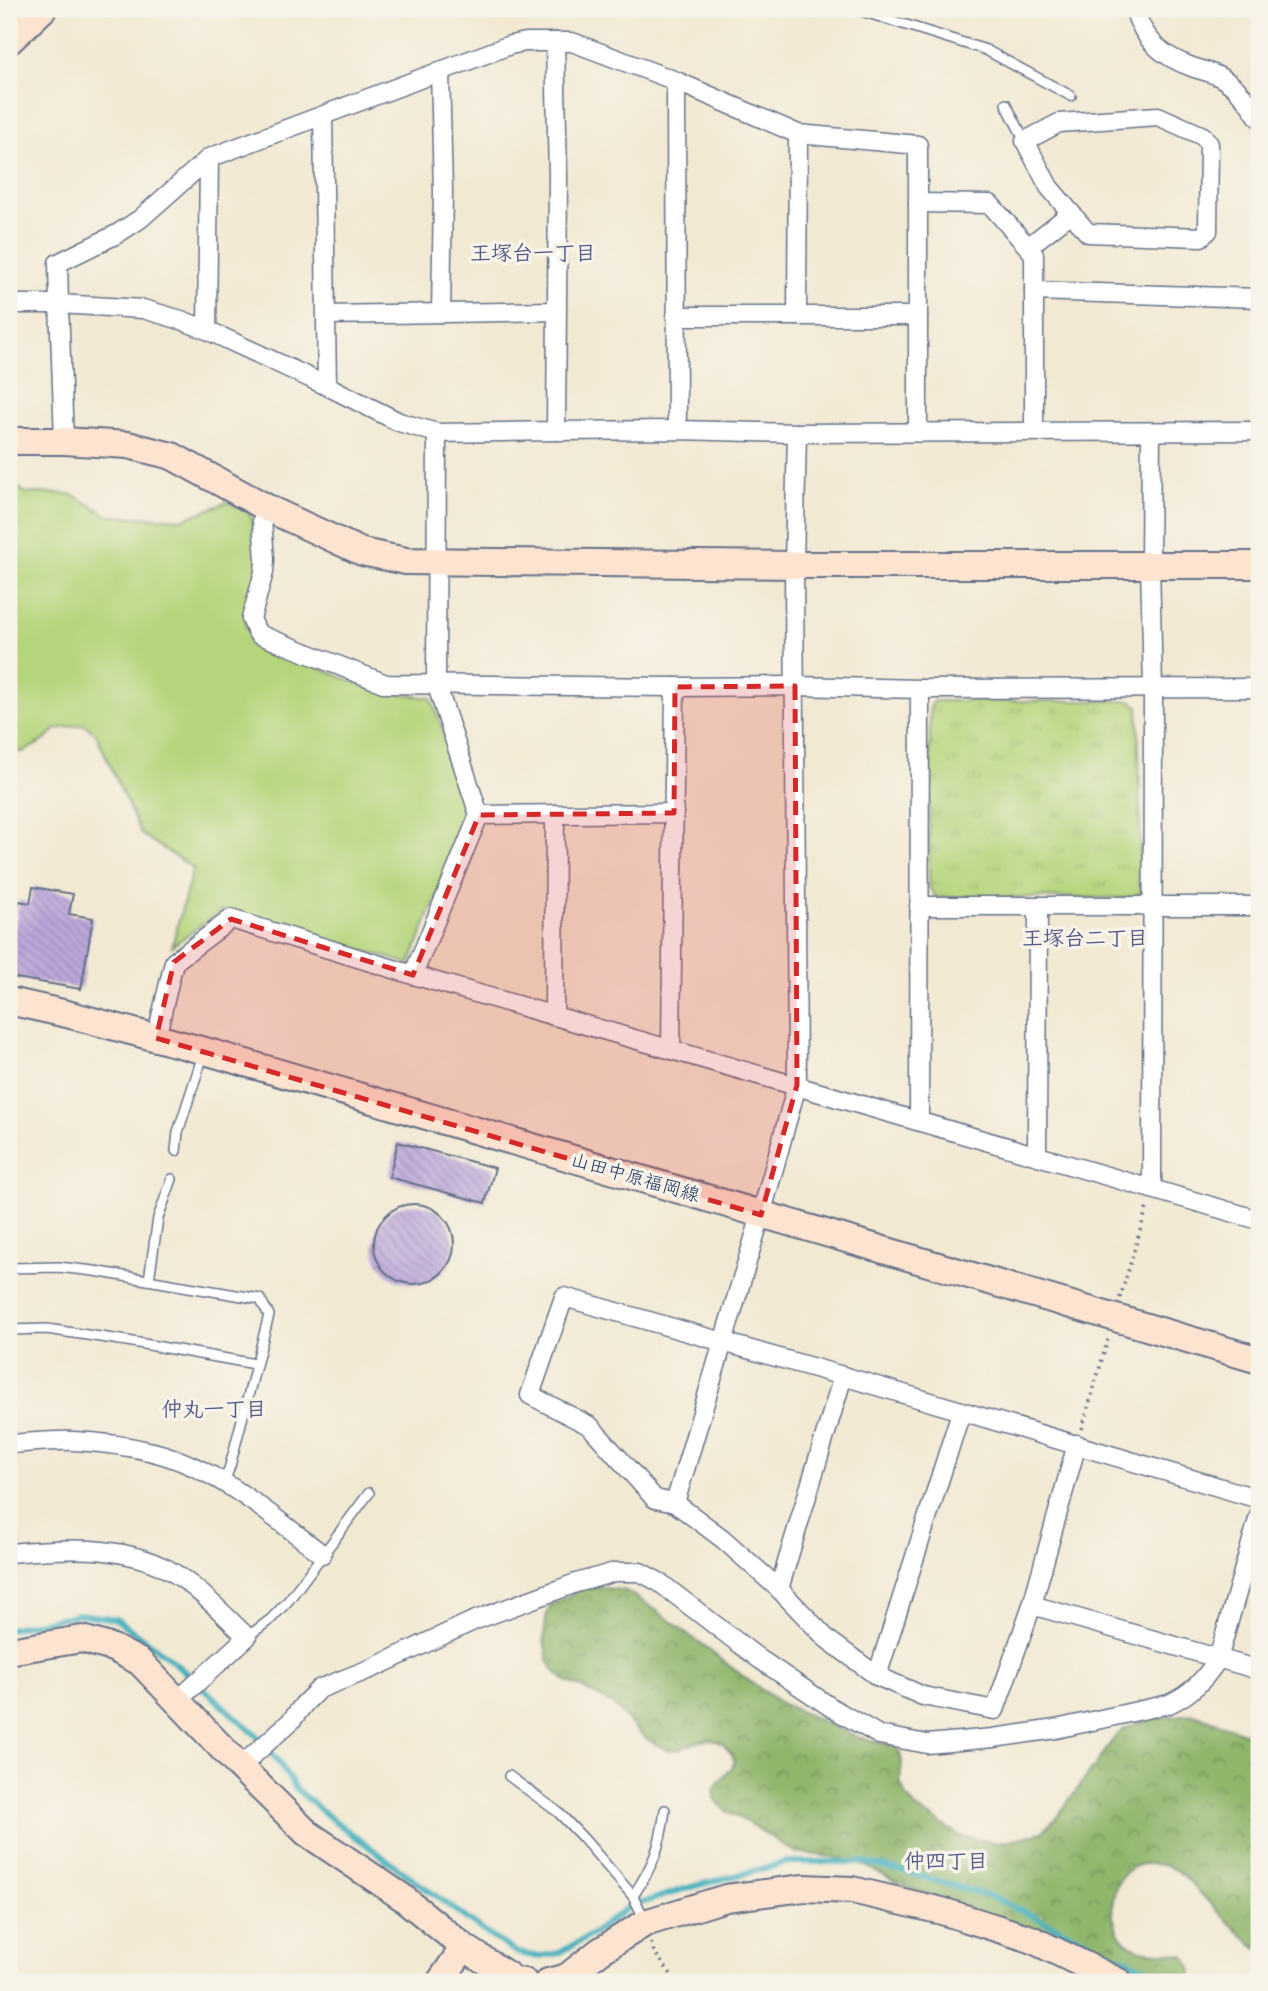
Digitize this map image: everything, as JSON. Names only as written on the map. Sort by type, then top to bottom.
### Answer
[{"type":"street","points":[[9,41],[43,9]]},
{"type":"street","points":[[1134,9],[1139,26],[1160,52],[1231,84],[1259,118]]},
{"type":"street","points":[[64,441],[58,263],[117,234],[140,219],[209,158],[510,45],[526,42],[572,42],[676,81],[798,134],[918,145],[918,431]]},
{"type":"street","points":[[555,42],[558,177],[556,431]]},
{"type":"street","points":[[440,71],[443,192],[441,313]]},
{"type":"street","points":[[676,81],[677,430]]},
{"type":"street","points":[[323,116],[327,386]]},
{"type":"street","points":[[1158,116],[1203,136],[1209,144],[1208,231],[1200,237],[1088,233],[1049,187],[1025,141],[1059,123],[1158,116]]},
{"type":"street","points":[[797,316],[798,134]]},
{"type":"street","points":[[207,330],[209,158]]},
{"type":"street","points":[[918,204],[990,204],[1034,254],[1034,432]]},
{"type":"street","points":[[1028,247],[1071,213]]},
{"type":"street","points":[[1034,291],[1259,298]]},
{"type":"street","points":[[9,304],[143,309],[207,330],[399,422],[437,433],[677,430],[797,433],[1259,431]]},
{"type":"street","points":[[327,315],[557,311]]},
{"type":"street","points":[[676,316],[918,316]]},
{"type":"street","points":[[1151,432],[1152,1189]]},
{"type":"street","points":[[413,975],[479,814],[436,683],[437,433]]},
{"type":"street","points":[[675,1503],[797,1085],[794,565],[797,433]]},
{"type":"street","points":[[9,441],[128,445],[172,456],[269,509],[362,552],[406,561],[794,565],[1259,565]]},
{"type":"street","points":[[269,509],[262,520],[264,572],[251,619],[258,634],[386,684],[675,687],[795,685],[920,689],[1259,688]]},
{"type":"street","points":[[671,1049],[675,687]]},
{"type":"street","points":[[919,1121],[920,689]]},
{"type":"street","points":[[479,814],[674,813]]},
{"type":"street","points":[[554,1016],[555,814]]},
{"type":"street","points":[[1037,1155],[1038,905]]},
{"type":"street","points":[[919,906],[1259,905]]},
{"type":"street","points":[[156,1038],[174,962],[231,919],[413,975],[1259,1220]]},
{"type":"street","name":"山田中原福岡線","points":[[9,1001],[205,1051],[1259,1360]]},
{"type":"street","points":[[1077,1444],[1032,1605],[995,1710],[923,1696],[877,1676],[827,1639],[779,1589],[723,1539],[675,1503],[655,1499],[590,1426],[530,1395],[564,1297],[1077,1444],[1259,1499]]},
{"type":"street","points":[[779,1589],[843,1376]]},
{"type":"street","points":[[877,1676],[961,1412]]},
{"type":"street","points":[[9,1444],[74,1441],[153,1452],[224,1483],[322,1554]]},
{"type":"street","points":[[240,1767],[290,1721],[319,1689],[375,1667],[473,1621],[576,1583],[615,1572],[640,1572],[659,1582],[758,1658],[832,1708],[879,1735],[928,1744],[993,1738],[1056,1729],[1170,1704],[1183,1697],[1206,1677],[1218,1659],[1259,1516]]},
{"type":"street","points":[[9,1553],[53,1549],[134,1556],[169,1570],[209,1600],[247,1637],[178,1700]]},
{"type":"street","points":[[1032,1605],[1259,1670]]},
{"type":"street","points":[[9,1651],[82,1639],[113,1647],[140,1662],[307,1833],[402,1897],[464,1947],[516,1981],[524,1982]]},
{"type":"street","points":[[548,1982],[567,1977],[600,1951],[645,1923],[726,1898],[804,1888],[852,1890],[942,1911],[1031,1939],[1119,1982]]},
{"type":"street","points":[[440,1982],[464,1947]]},
{"type":"lane","points":[[855,9],[986,50],[1071,96]]},
{"type":"lane","points":[[1006,104],[1025,141]]},
{"type":"lane","points":[[176,1151],[178,1132],[205,1051]]},
{"type":"lane","points":[[149,1280],[158,1218],[173,1179]]},
{"type":"lane","points":[[9,1268],[58,1267],[260,1299],[269,1315],[224,1483]]},
{"type":"lane","points":[[9,1331],[47,1329],[255,1364]]},
{"type":"lane","points":[[247,1637],[271,1619],[288,1601],[369,1493]]},
{"type":"lane","points":[[509,1776],[558,1812],[583,1838],[633,1896],[645,1923]]},
{"type":"lane","points":[[633,1896],[649,1871],[661,1842],[665,1810]]},
{"type":"path","points":[[645,1923],[654,1952],[677,1982]]},
{"type":"highlighted area","points":[[795,686],[797,1085],[761,1215],[156,1038],[174,962],[231,919],[413,975],[479,815],[674,813],[675,687]]},
{"type":"green space","points":[[9,482],[26,493],[71,494],[110,516],[183,519],[228,502],[247,511],[252,518],[259,563],[245,624],[254,643],[375,690],[431,698],[471,808],[410,964],[222,910],[172,946],[193,868],[141,834],[96,734],[84,724],[56,729],[45,740],[25,751],[9,753]]},
{"type":"green space","points":[[934,701],[1132,701],[1138,707],[1141,890],[1136,898],[936,897],[929,887],[930,707]]},
{"type":"green space","points":[[585,1587],[626,1591],[656,1610],[783,1704],[858,1737],[895,1746],[902,1762],[900,1782],[906,1796],[915,1807],[960,1836],[995,1842],[1042,1832],[1056,1818],[1114,1738],[1124,1729],[1148,1719],[1194,1714],[1259,1739],[1259,1950],[1185,1877],[1160,1865],[1136,1866],[1119,1880],[1112,1902],[1115,1926],[1128,1944],[1135,1948],[1185,1956],[1192,1969],[1189,1982],[1146,1982],[1084,1949],[943,1901],[898,1883],[868,1867],[840,1858],[795,1852],[726,1811],[715,1799],[714,1791],[732,1768],[734,1760],[722,1743],[712,1740],[699,1741],[680,1749],[668,1750],[645,1738],[612,1704],[566,1681],[553,1669],[548,1660],[544,1640],[550,1606]]},
{"type":"building","points":[[33,887],[73,894],[69,914],[93,918],[81,989],[10,977],[15,944],[9,943],[9,929],[14,930],[19,901],[30,903]]},
{"type":"building","points":[[398,1142],[495,1168],[485,1203],[389,1177]]},
{"type":"building","points":[[414,1204],[429,1207],[442,1216],[451,1229],[454,1244],[451,1259],[442,1272],[429,1281],[414,1284],[399,1281],[386,1272],[377,1259],[374,1244],[377,1229],[386,1216],[399,1207]]},
{"type":"waterway","points":[[9,1629],[79,1614],[116,1619],[167,1656],[257,1736],[297,1790],[333,1820],[493,1938],[518,1953],[539,1957],[559,1953],[591,1935],[627,1908],[684,1889],[788,1862],[862,1862],[992,1897],[1174,1982]]},
{"type":"district","name":"王塚台一丁目","points":[[533,253]]},
{"type":"district","name":"王塚台二丁目","points":[[1085,938]]},
{"type":"district","name":"仲丸一丁目","points":[[214,1409]]},
{"type":"district","name":"仲四丁目","points":[[946,1861]]}]
